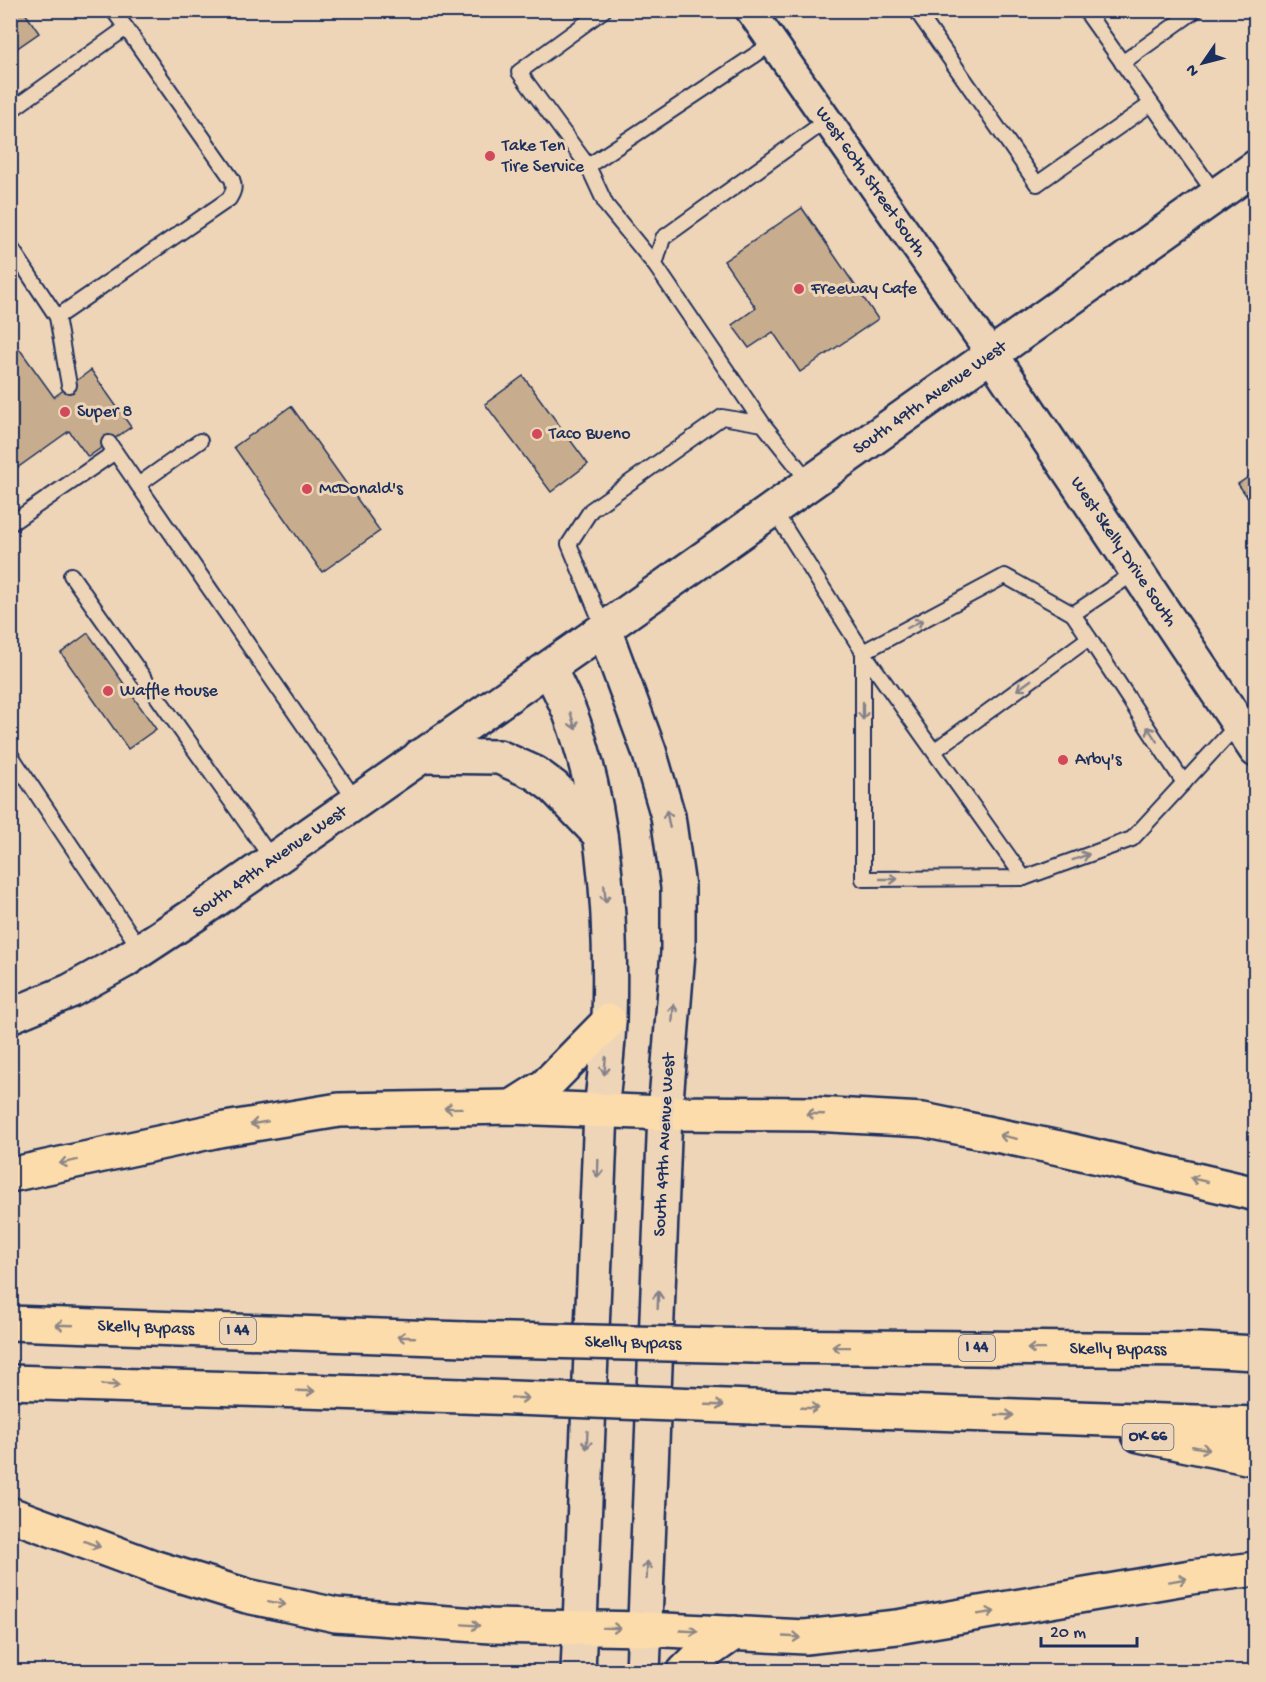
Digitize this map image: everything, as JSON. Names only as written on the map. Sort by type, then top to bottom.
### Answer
[{"type":"highway","points":[[512,1107],[545,1086],[609,1021]]},
{"type":"highway","points":[[10,1175],[219,1130],[339,1110],[512,1107],[665,1113],[814,1114],[923,1120],[1064,1149],[1256,1194]]},
{"type":"highway","name":"Skelly Bypass","points":[[10,1323],[465,1339],[754,1346],[1200,1350],[1256,1353]]},
{"type":"highway","points":[[10,1382],[1256,1424]]},
{"type":"highway","name":"OK 66","points":[[1040,1416],[1256,1459]]},
{"type":"highway","points":[[10,1514],[167,1572],[247,1596],[336,1615],[491,1626],[645,1629],[805,1637],[897,1627],[1191,1577],[1256,1569]]},
{"type":"highway","points":[[684,1671],[697,1659],[734,1634]]},
{"type":"street","name":"West 60th Street South","points":[[750,10],[991,354]]},
{"type":"street","name":"South 49th Avenue West","points":[[10,1016],[70,991],[141,950],[549,668],[1256,167]]},
{"type":"street","name":"West Skelly Drive South","points":[[991,354],[1247,737]]},
{"type":"street","name":"South 49th Avenue West","points":[[604,629],[649,751],[665,805],[678,887],[678,952],[665,1113],[643,1671]]},
{"type":"street","points":[[549,668],[570,713],[589,775],[600,835],[608,929],[609,1021],[601,1111],[578,1671]]},
{"type":"street","points":[[420,756],[499,757],[535,773],[554,787],[600,835]]},
{"type":"lane","points":[[57,317],[229,199],[234,187],[232,179],[113,10]]},
{"type":"lane","points":[[604,10],[519,72],[588,166],[606,205],[655,265],[763,424],[810,483]]},
{"type":"lane","points":[[916,10],[1037,184],[1151,104]]},
{"type":"lane","points":[[1085,10],[1216,195]]},
{"type":"lane","points":[[1122,63],[1196,10]]},
{"type":"lane","points":[[10,111],[126,28]]},
{"type":"lane","points":[[588,166],[773,43]]},
{"type":"lane","points":[[655,265],[663,238],[827,120]]},
{"type":"lane","points":[[10,246],[57,317],[69,385]]},
{"type":"lane","points":[[604,629],[569,544],[591,510],[722,417],[763,424]]},
{"type":"lane","points":[[138,485],[200,441]]},
{"type":"lane","points":[[10,525],[112,447],[356,801]]},
{"type":"lane","points":[[773,509],[863,652],[1024,878]]},
{"type":"lane","points":[[1073,614],[1137,571]]},
{"type":"lane","points":[[71,574],[272,859]]},
{"type":"lane","points":[[863,652],[1005,576],[1073,614],[1184,783]]},
{"type":"lane","points":[[934,751],[1089,638]]},
{"type":"lane","points":[[863,652],[862,879],[1024,878],[1132,839],[1184,783],[1247,737]]},
{"type":"lane","points":[[10,754],[141,950]]},
{"type":"building","points":[[10,10],[23,10],[39,33],[10,53]]},
{"type":"building","points":[[802,208],[878,319],[800,372],[773,332],[749,348],[732,325],[756,308],[724,261]]},
{"type":"building","name":"Super 8","points":[[10,336],[54,397],[91,370],[131,427],[88,457],[69,431],[10,473]]},
{"type":"building","name":"Taco Bueno","points":[[523,376],[588,464],[551,492],[485,404]]},
{"type":"building","name":"McDonald's","points":[[291,406],[380,531],[322,572],[234,447]]},
{"type":"building","points":[[1256,472],[1256,509],[1238,484]]},
{"type":"building","name":"Waffle House","points":[[88,633],[156,729],[128,749],[61,653]]},
{"type":"place","name":"Take Ten Tire Service","points":[[490,156]]},
{"type":"place","name":"Freeway Cafe","points":[[799,289]]},
{"type":"place","name":"Super 8","points":[[65,412]]},
{"type":"place","name":"Taco Bueno","points":[[537,434]]},
{"type":"place","name":"McDonald's","points":[[307,489]]},
{"type":"place","name":"Waffle House","points":[[108,691]]},
{"type":"place","name":"Arby's","points":[[1063,760]]}]
